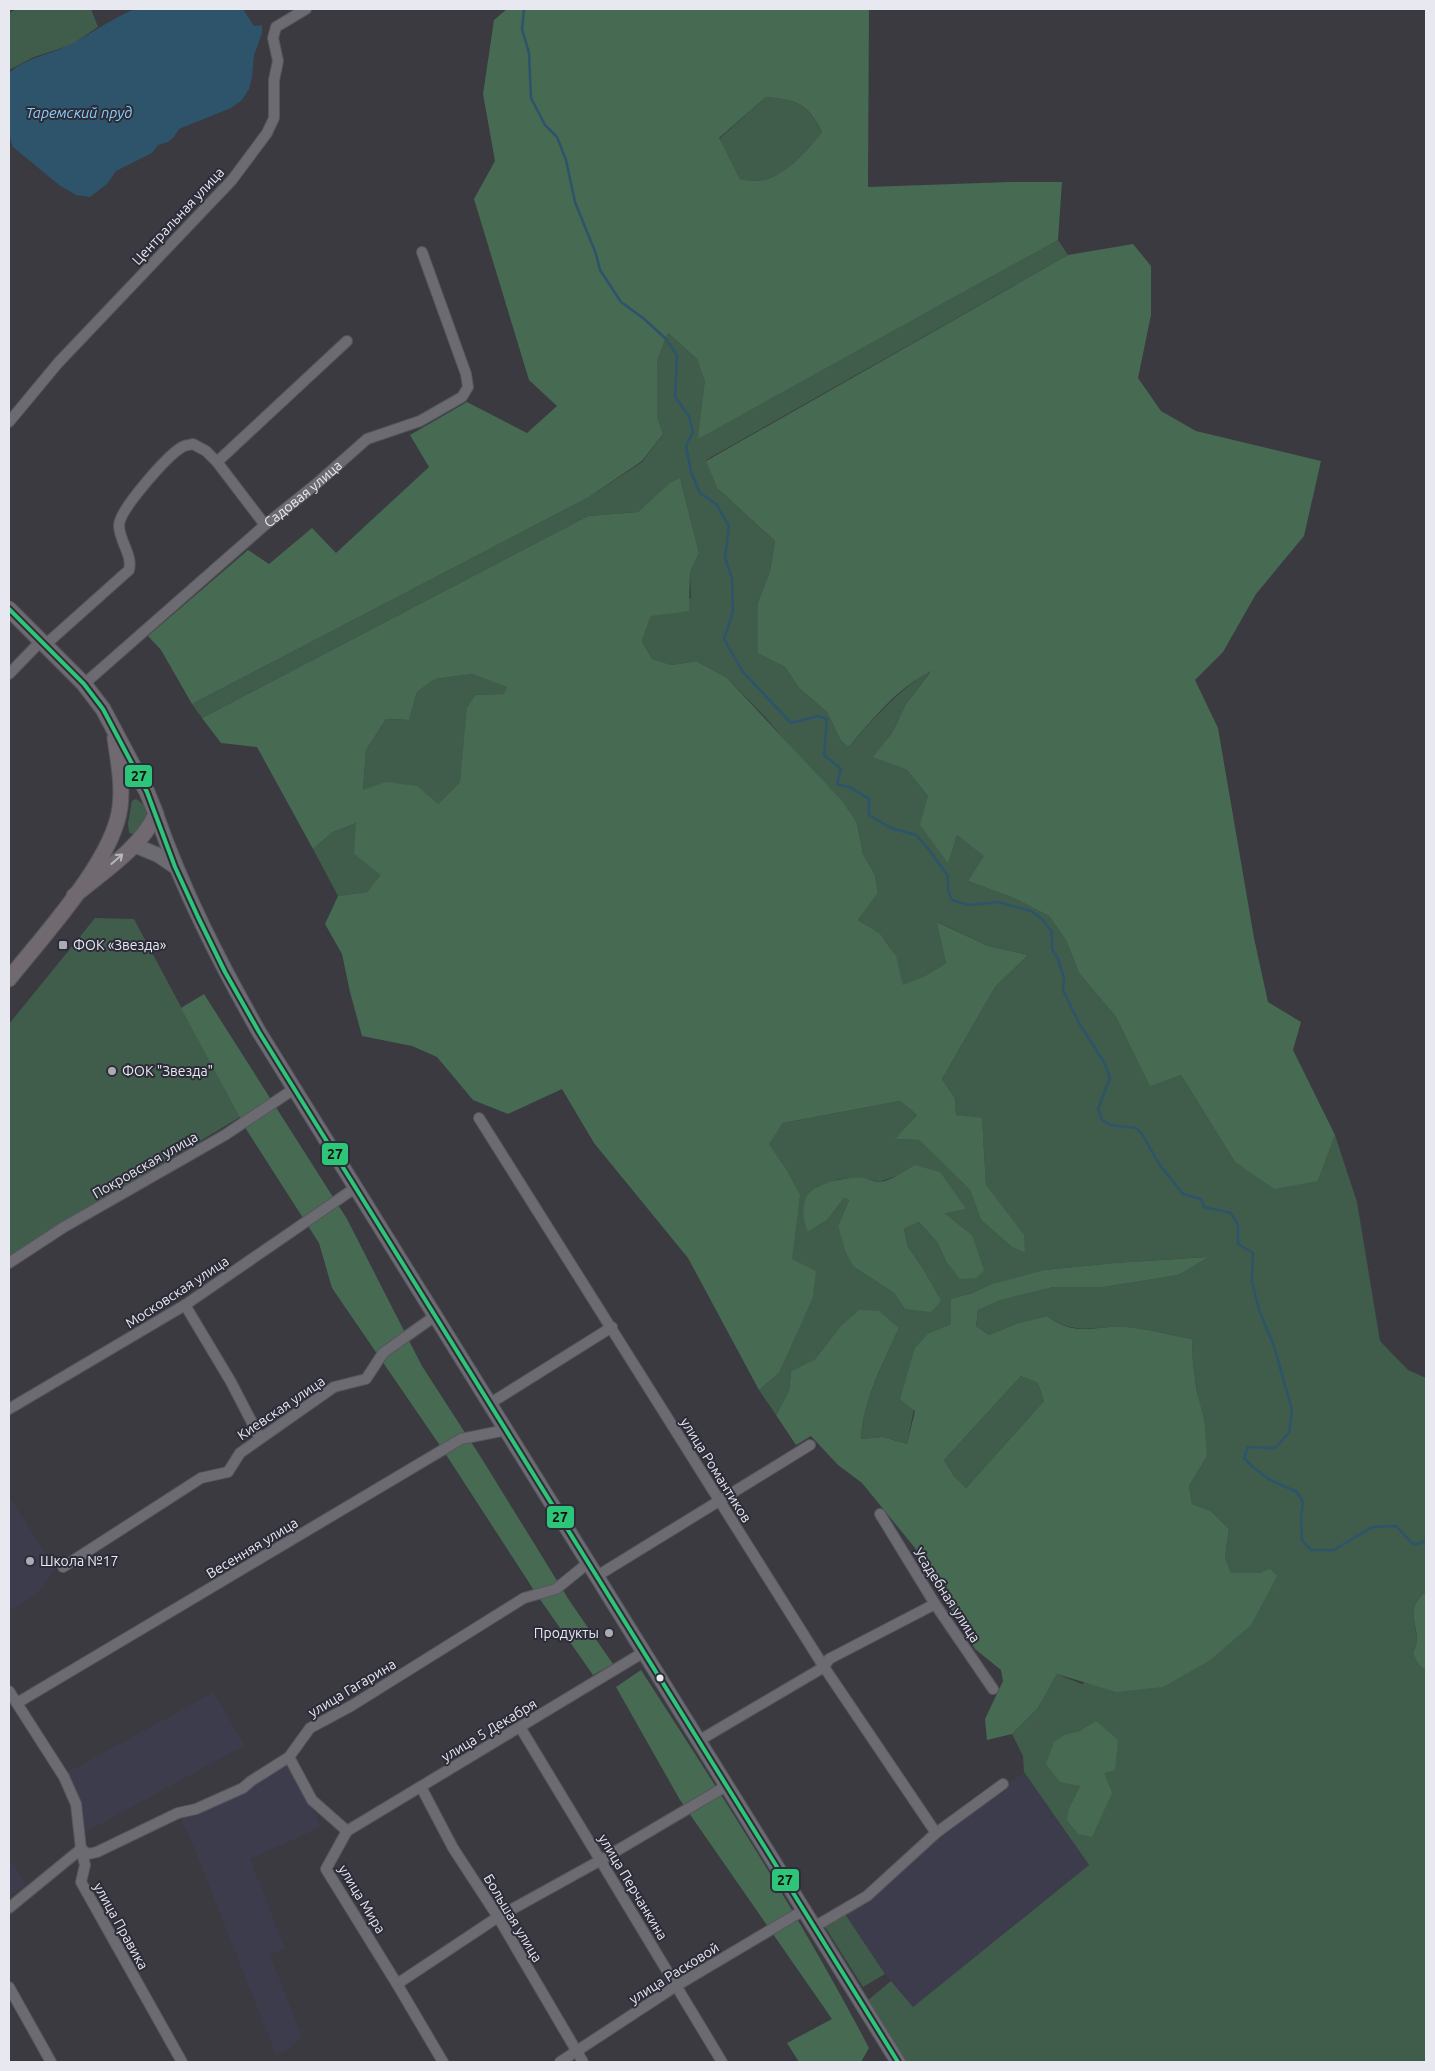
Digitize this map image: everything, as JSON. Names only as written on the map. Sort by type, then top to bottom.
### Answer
[{"type":"main road","points":[[9,609],[84,684],[103,709],[149,798],[175,867],[225,972],[355,1188],[728,1785],[898,2062]]},
{"type":"main road","points":[[114,729],[121,785],[119,814],[127,839],[134,845],[158,855],[175,867]]},
{"type":"main road","points":[[9,979],[74,896],[108,844],[119,814],[131,795],[140,793],[149,798]]},
{"type":"main road","points":[[74,896],[134,845],[150,828],[156,814]]},
{"type":"street","name":"Центральная улица","points":[[9,422],[58,363],[232,180],[267,133],[274,118],[274,80],[278,62],[273,38],[276,27],[306,9]]},
{"type":"street","name":"Садовая улица","points":[[84,684],[367,438],[420,421],[462,397],[468,387],[466,374],[422,252]]},
{"type":"street","points":[[217,462],[346,341]]},
{"type":"street","points":[[9,674],[129,570],[131,563],[120,535],[120,519],[150,478],[182,446],[193,444],[206,451],[217,462],[265,525]]},
{"type":"street","name":"Покровская улица","points":[[9,1263],[64,1227],[218,1139],[294,1089]]},
{"type":"street","name":"улица Романтиков","points":[[479,1118],[824,1667],[936,1833]]},
{"type":"street","name":"Московская улица","points":[[9,1410],[185,1305],[355,1188]]},
{"type":"street","points":[[185,1305],[231,1382],[260,1438]]},
{"type":"street","name":"Киевская улица","points":[[63,1567],[201,1478],[228,1472],[240,1453],[334,1387],[366,1379],[383,1353],[435,1316]]},
{"type":"street","points":[[489,1404],[612,1327]]},
{"type":"street","name":"Весенняя улица","points":[[17,1703],[461,1439],[506,1430]]},
{"type":"street","points":[[597,1576],[810,1445]]},
{"type":"street","name":"Усадебная улица","points":[[880,1514],[934,1604],[993,1689]]},
{"type":"street","name":"улица Гагарина","points":[[81,1849],[88,1854],[97,1852],[178,1813],[196,1809],[243,1788],[289,1757],[310,1728],[351,1706],[524,1598],[556,1588],[588,1563]]},
{"type":"street","points":[[700,1740],[824,1667],[829,1659],[934,1604]]},
{"type":"street","name":"улица 5 Декабря","points":[[347,1831],[644,1652]]},
{"type":"street","name":"улица Правика","points":[[9,1690],[64,1776],[76,1804],[81,1849],[85,1865],[81,1882],[182,2062]]},
{"type":"street","name":"улица Перчанкина","points":[[520,1726],[722,2062]]},
{"type":"street","points":[[289,1757],[312,1800],[347,1831]]},
{"type":"street","points":[[814,1927],[867,1896],[936,1833],[1003,1784]]},
{"type":"street","points":[[397,1984],[498,1916],[601,1860],[728,1785]]},
{"type":"street","name":"Большая улица","points":[[421,1787],[454,1848],[498,1916],[583,2062]]},
{"type":"street","name":"улица Мира","points":[[347,1831],[326,1869],[443,2062]]},
{"type":"street","points":[[9,1908],[81,1849]]},
{"type":"street","name":"улица Расковой","points":[[560,2062],[676,1986],[804,1910]]},
{"type":"street","points":[[9,1987],[51,2062]]},
{"type":"shaded area","name":"Школа №17","points":[[9,1496],[55,1568],[37,1594],[9,1611]]},
{"type":"shaded area","points":[[213,1693],[245,1745],[82,1834],[64,1774]]},
{"type":"shaded area","points":[[289,1757],[321,1827],[250,1859],[285,1949],[270,1955],[302,2037],[287,2050],[276,2055],[195,1850],[178,1813],[196,1809]]},
{"type":"shaded area","points":[[1024,1772],[1089,1865],[913,2007],[885,1974],[845,1914],[928,1843]]},
{"type":"shaded area","points":[[9,1857],[26,1885],[9,1896]]},
{"type":"green space","points":[[17,9],[91,9],[98,27],[71,45],[34,57],[9,70],[9,13]]},
{"type":"green space","points":[[507,9],[869,9],[868,187],[1062,182],[1058,240],[698,439],[705,381],[697,359],[668,333],[657,361],[657,416],[663,434],[642,461],[589,497],[192,704],[161,650],[148,636],[248,550],[269,564],[312,528],[336,553],[429,467],[410,435],[467,402],[527,433],[557,406],[529,380],[474,199],[495,161],[483,94],[494,20]],"holes":[[[766,97],[786,100],[800,105],[817,122],[822,132],[811,146],[783,171],[768,179],[740,180],[719,138]]]},
{"type":"green space","points":[[766,97],[786,100],[800,105],[811,115],[822,132],[798,159],[783,171],[768,179],[739,180],[719,139]]},
{"type":"green space","points":[[1058,240],[1068,255],[706,460],[717,488],[775,541],[770,571],[758,602],[759,653],[785,667],[799,688],[827,712],[841,741],[849,747],[888,705],[932,669],[906,704],[892,733],[874,757],[907,770],[928,796],[948,862],[957,835],[985,856],[968,881],[1014,898],[1049,916],[1066,940],[1079,973],[1116,1017],[1150,1085],[1181,1075],[1235,1162],[1318,1181],[1335,1135],[1357,1202],[1380,1341],[1408,1370],[1426,1378],[1426,1592],[1416,1604],[1414,1610],[1417,1642],[1413,1653],[1420,1665],[1426,1669],[1426,2062],[905,2062],[867,2001],[891,1981],[913,2007],[1089,1865],[1024,1772],[1023,1756],[1012,1734],[1038,1708],[1057,1674],[1082,1684],[1270,1570],[1259,1573],[1231,1573],[1225,1557],[1229,1529],[1211,1511],[1192,1504],[1189,1486],[1207,1456],[1193,1364],[1192,1339],[1126,1327],[1077,1328],[1047,1316],[1018,1323],[989,1335],[976,1326],[978,1310],[1001,1300],[1054,1287],[1104,1287],[1178,1275],[1206,1257],[1044,1270],[952,1299],[951,1324],[929,1333],[907,1444],[883,1437],[861,1439],[870,1396],[899,1328],[840,1327],[815,1359],[791,1371],[789,1391],[776,1415],[759,1390],[779,1373],[795,1335],[786,1169],[768,1144],[783,1123],[900,1101],[917,1115],[896,1139],[919,1140],[970,1190],[981,1220],[1012,1247],[1025,1253],[1004,1210],[986,1185],[982,1119],[956,1115],[955,1098],[942,1079],[995,987],[1028,955],[988,946],[938,922],[946,963],[925,976],[903,986],[894,954],[878,934],[858,920],[878,893],[875,875],[863,854],[857,823],[765,717],[726,677],[696,661],[670,665],[652,659],[642,641],[651,616],[691,598],[690,572],[699,553],[680,478],[670,484],[638,512],[588,516],[202,718],[192,704],[589,497],[642,462],[663,434],[657,416],[657,361],[668,333],[697,359],[706,381],[699,438]],"holes":[[[914,1165],[966,1209],[944,1212],[972,1235],[946,1261],[937,1242],[919,1222],[904,1229],[908,1247],[929,1280],[905,1309],[894,1293],[854,1267],[838,1226],[849,1200],[844,1198],[827,1220],[808,1232],[817,1187],[840,1179],[865,1178],[879,1182],[897,1176]],[[1080,1731],[1092,1836],[1069,1808],[1080,1786],[1066,1734]]]},
{"type":"green space","points":[[1133,244],[1151,266],[1151,315],[1138,378],[1161,411],[1196,431],[1321,461],[1304,536],[1256,594],[1223,652],[1195,680],[1218,728],[1254,938],[1268,1002],[1301,1022],[1293,1050],[1335,1135],[1318,1181],[1274,1189],[1235,1162],[1181,1075],[1150,1086],[1116,1017],[1079,973],[1066,940],[1049,916],[1014,898],[968,881],[984,856],[957,835],[948,863],[920,825],[928,796],[907,770],[873,757],[892,733],[906,704],[931,671],[897,695],[849,747],[841,741],[827,712],[799,688],[785,667],[758,653],[758,602],[770,571],[775,541],[717,488],[706,461],[1068,255]]},
{"type":"green space","points":[[680,478],[699,553],[690,572],[689,611],[651,616],[642,641],[652,659],[671,665],[696,661],[726,677],[842,801],[857,823],[863,854],[875,875],[878,893],[858,920],[880,934],[896,956],[903,985],[925,976],[946,963],[937,922],[988,946],[1028,955],[995,987],[942,1079],[955,1098],[956,1115],[982,1118],[986,1185],[1024,1235],[1025,1253],[1012,1247],[981,1220],[970,1190],[919,1140],[895,1139],[917,1115],[900,1101],[783,1123],[769,1144],[786,1169],[800,1195],[792,1259],[816,1271],[813,1297],[779,1373],[759,1390],[688,1258],[594,1143],[562,1089],[508,1114],[473,1100],[437,1057],[412,1046],[362,1036],[342,954],[325,924],[338,896],[367,892],[381,875],[354,854],[356,823],[333,832],[313,849],[257,747],[221,743],[202,718],[588,516],[638,512],[670,483]],"holes":[[[472,674],[507,687],[504,694],[475,695],[467,708],[460,782],[438,804],[417,786],[386,782],[363,790],[366,750],[386,719],[409,720],[417,692],[435,679]]]},
{"type":"green space","points":[[472,674],[508,687],[504,694],[475,695],[468,708],[460,782],[438,804],[363,790],[366,750],[386,719],[409,720],[417,692],[435,679]]},
{"type":"green space","points":[[136,799],[145,807],[146,811],[145,820],[137,835],[129,833],[128,823],[132,801]]},
{"type":"green space","points":[[356,823],[382,875],[367,892],[338,896],[313,849],[333,832]]},
{"type":"green space","name":"ФОК \"Звезда\"","points":[[95,918],[134,919],[240,1117],[9,1258],[9,1024]]},
{"type":"green space","points":[[204,994],[347,1219],[422,1366],[569,1600],[613,1664],[593,1675],[539,1598],[443,1450],[332,1288],[319,1243],[246,1129],[181,1008]]},
{"type":"green space","points":[[914,1165],[940,1172],[966,1209],[945,1213],[972,1235],[984,1270],[976,1278],[960,1279],[946,1261],[937,1242],[919,1222],[904,1229],[908,1247],[922,1267],[941,1301],[931,1312],[905,1309],[894,1293],[854,1267],[846,1253],[838,1226],[849,1200],[844,1198],[827,1220],[808,1232],[805,1224],[804,1207],[806,1198],[816,1188],[841,1179],[865,1178],[877,1182],[889,1180]]},
{"type":"green space","points":[[1208,1257],[1178,1275],[1104,1287],[1054,1287],[1001,1300],[978,1310],[976,1326],[989,1335],[1018,1323],[1047,1316],[1058,1323],[1077,1329],[1126,1327],[1192,1339],[1193,1364],[1204,1420],[1207,1456],[1189,1486],[1192,1504],[1211,1511],[1229,1529],[1225,1557],[1231,1573],[1259,1573],[1270,1569],[1277,1576],[1251,1625],[1209,1661],[1163,1687],[1116,1692],[1057,1674],[1038,1708],[1012,1734],[987,1740],[985,1719],[1003,1681],[1001,1670],[975,1649],[915,1548],[862,1483],[838,1465],[811,1436],[796,1445],[776,1415],[789,1391],[791,1371],[815,1359],[840,1327],[859,1310],[879,1311],[899,1328],[880,1368],[870,1396],[861,1439],[883,1437],[907,1444],[915,1411],[900,1399],[915,1348],[929,1333],[951,1324],[951,1299],[993,1284],[1044,1270]],"holes":[[[1021,1376],[1038,1383],[1044,1401],[966,1488],[954,1476],[944,1460]]]},
{"type":"green space","points":[[1021,1376],[1038,1383],[1044,1401],[966,1488],[954,1476],[944,1460]]},
{"type":"green space","points":[[1426,1592],[1426,1669],[1420,1665],[1413,1653],[1417,1641],[1414,1610],[1420,1598]]},
{"type":"green space","points":[[641,1670],[759,1856],[843,1999],[869,2048],[861,2062],[799,2062],[787,2043],[832,2019],[680,1800],[616,1687]]},
{"type":"green space","points":[[1096,1721],[1118,1740],[1115,1770],[1104,1773],[1112,1793],[1092,1837],[1078,1834],[1067,1820],[1069,1808],[1080,1786],[1060,1782],[1046,1764],[1054,1742],[1066,1734],[1080,1731]]},
{"type":"green space","points":[[845,1914],[885,1974],[863,1987],[825,1927]]},
{"type":"water","name":"Таремский пруд","points":[[135,9],[243,9],[254,26],[262,25],[262,33],[254,55],[249,89],[242,100],[231,108],[179,129],[174,137],[168,142],[158,145],[152,153],[116,171],[107,184],[90,197],[76,195],[59,185],[13,147],[9,135],[9,73],[23,63],[63,48]]},
{"type":"waterway","points":[[524,9],[522,29],[529,53],[531,98],[545,125],[557,137],[566,160],[575,202],[596,254],[600,270],[621,302],[643,318],[665,338],[677,355],[675,397],[689,416],[693,432],[686,446],[691,472],[700,493],[716,504],[729,526],[725,557],[732,579],[733,612],[724,639],[743,672],[791,723],[818,716],[827,719],[824,755],[841,769],[837,784],[852,788],[869,799],[869,815],[891,828],[916,835],[948,876],[948,890],[952,900],[968,905],[998,902],[1031,911],[1042,919],[1052,932],[1052,949],[1058,959],[1064,978],[1063,990],[1080,1025],[1104,1062],[1110,1078],[1098,1109],[1102,1120],[1111,1125],[1136,1128],[1142,1134],[1159,1164],[1183,1194],[1201,1199],[1204,1207],[1231,1213],[1238,1225],[1238,1244],[1253,1253],[1252,1281],[1259,1310],[1274,1346],[1292,1410],[1289,1433],[1275,1448],[1248,1447],[1244,1458],[1270,1480],[1297,1492],[1303,1502],[1301,1517],[1302,1540],[1311,1550],[1334,1550],[1372,1527],[1396,1526],[1414,1545],[1426,1541]]},
{"type":"transit line","name":"27","points":[[9,609],[84,684],[103,709],[147,792],[175,867],[198,917],[225,972],[259,1032],[898,2062]]},
{"type":"place","name":"ФОК «Звезда»","points":[[63,945]]},
{"type":"place","name":"ФОК \"Звезда\"","points":[[112,1071]]},
{"type":"place","name":"Школа №17","points":[[30,1561]]},
{"type":"place","name":"Продукты","points":[[609,1633]]}]
